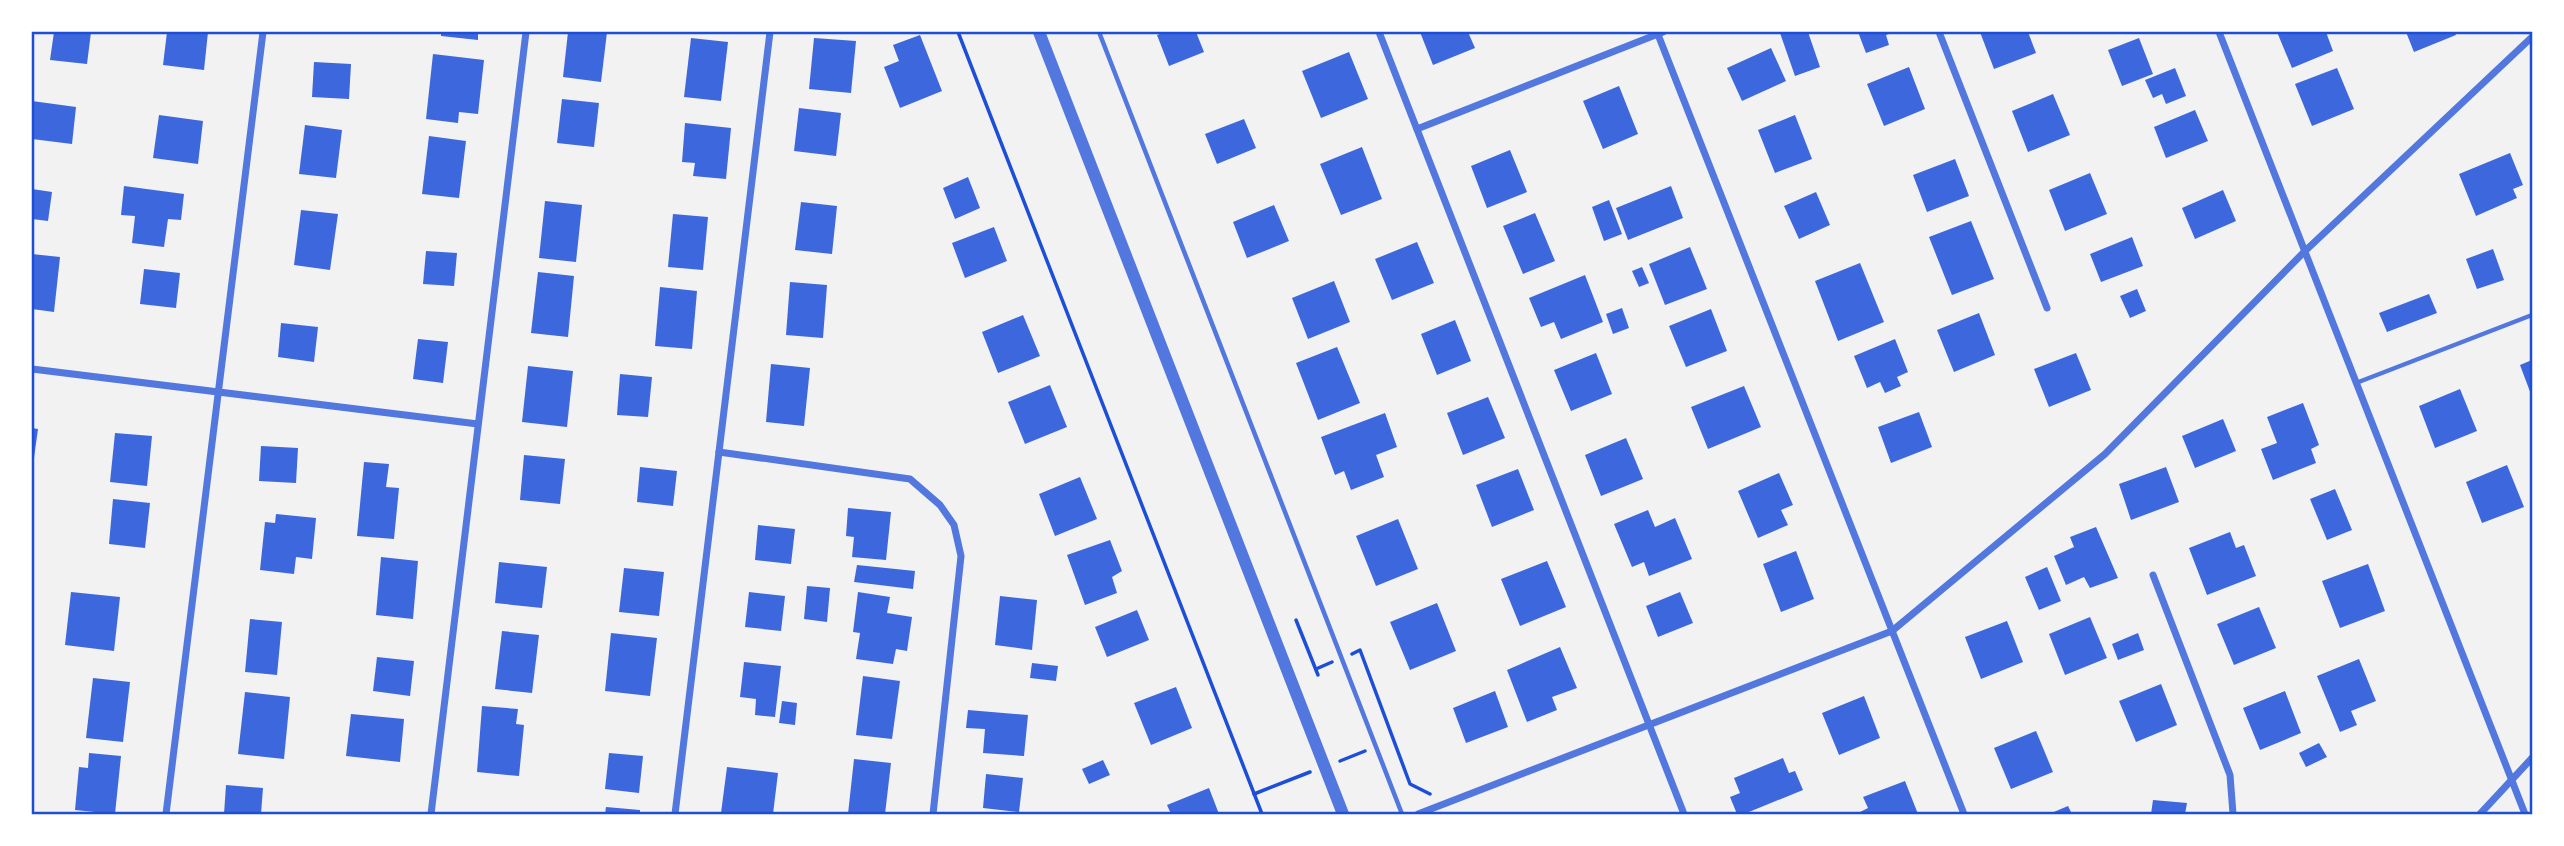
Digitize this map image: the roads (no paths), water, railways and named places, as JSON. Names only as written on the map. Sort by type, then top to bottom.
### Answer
[{"type":"street","points":[[166,814],[263,32]]},
{"type":"street","points":[[431,814],[526,32]]},
{"type":"street","points":[[675,814],[770,32]]},
{"type":"street","points":[[1039,32],[1343,814]]},
{"type":"street","points":[[1379,32],[1684,814]]},
{"type":"street","points":[[1417,129],[1659,32],[1964,814]]},
{"type":"street","points":[[1939,32],[2047,308]]},
{"type":"street","points":[[2219,32],[2525,814]]},
{"type":"street","points":[[1418,814],[1892,631],[2105,454],[2304,252],[2532,37]]},
{"type":"street","points":[[32,369],[478,424]]},
{"type":"street","points":[[719,452],[910,480],[940,505],[954,525],[961,556],[933,814]]},
{"type":"street","points":[[2153,575],[2230,775],[2233,814]]},
{"type":"street","points":[[2480,814],[2532,758]]},
{"type":"lane","points":[[1100,32],[1402,814]]},
{"type":"lane","points":[[2356,383],[2532,315]]}]
